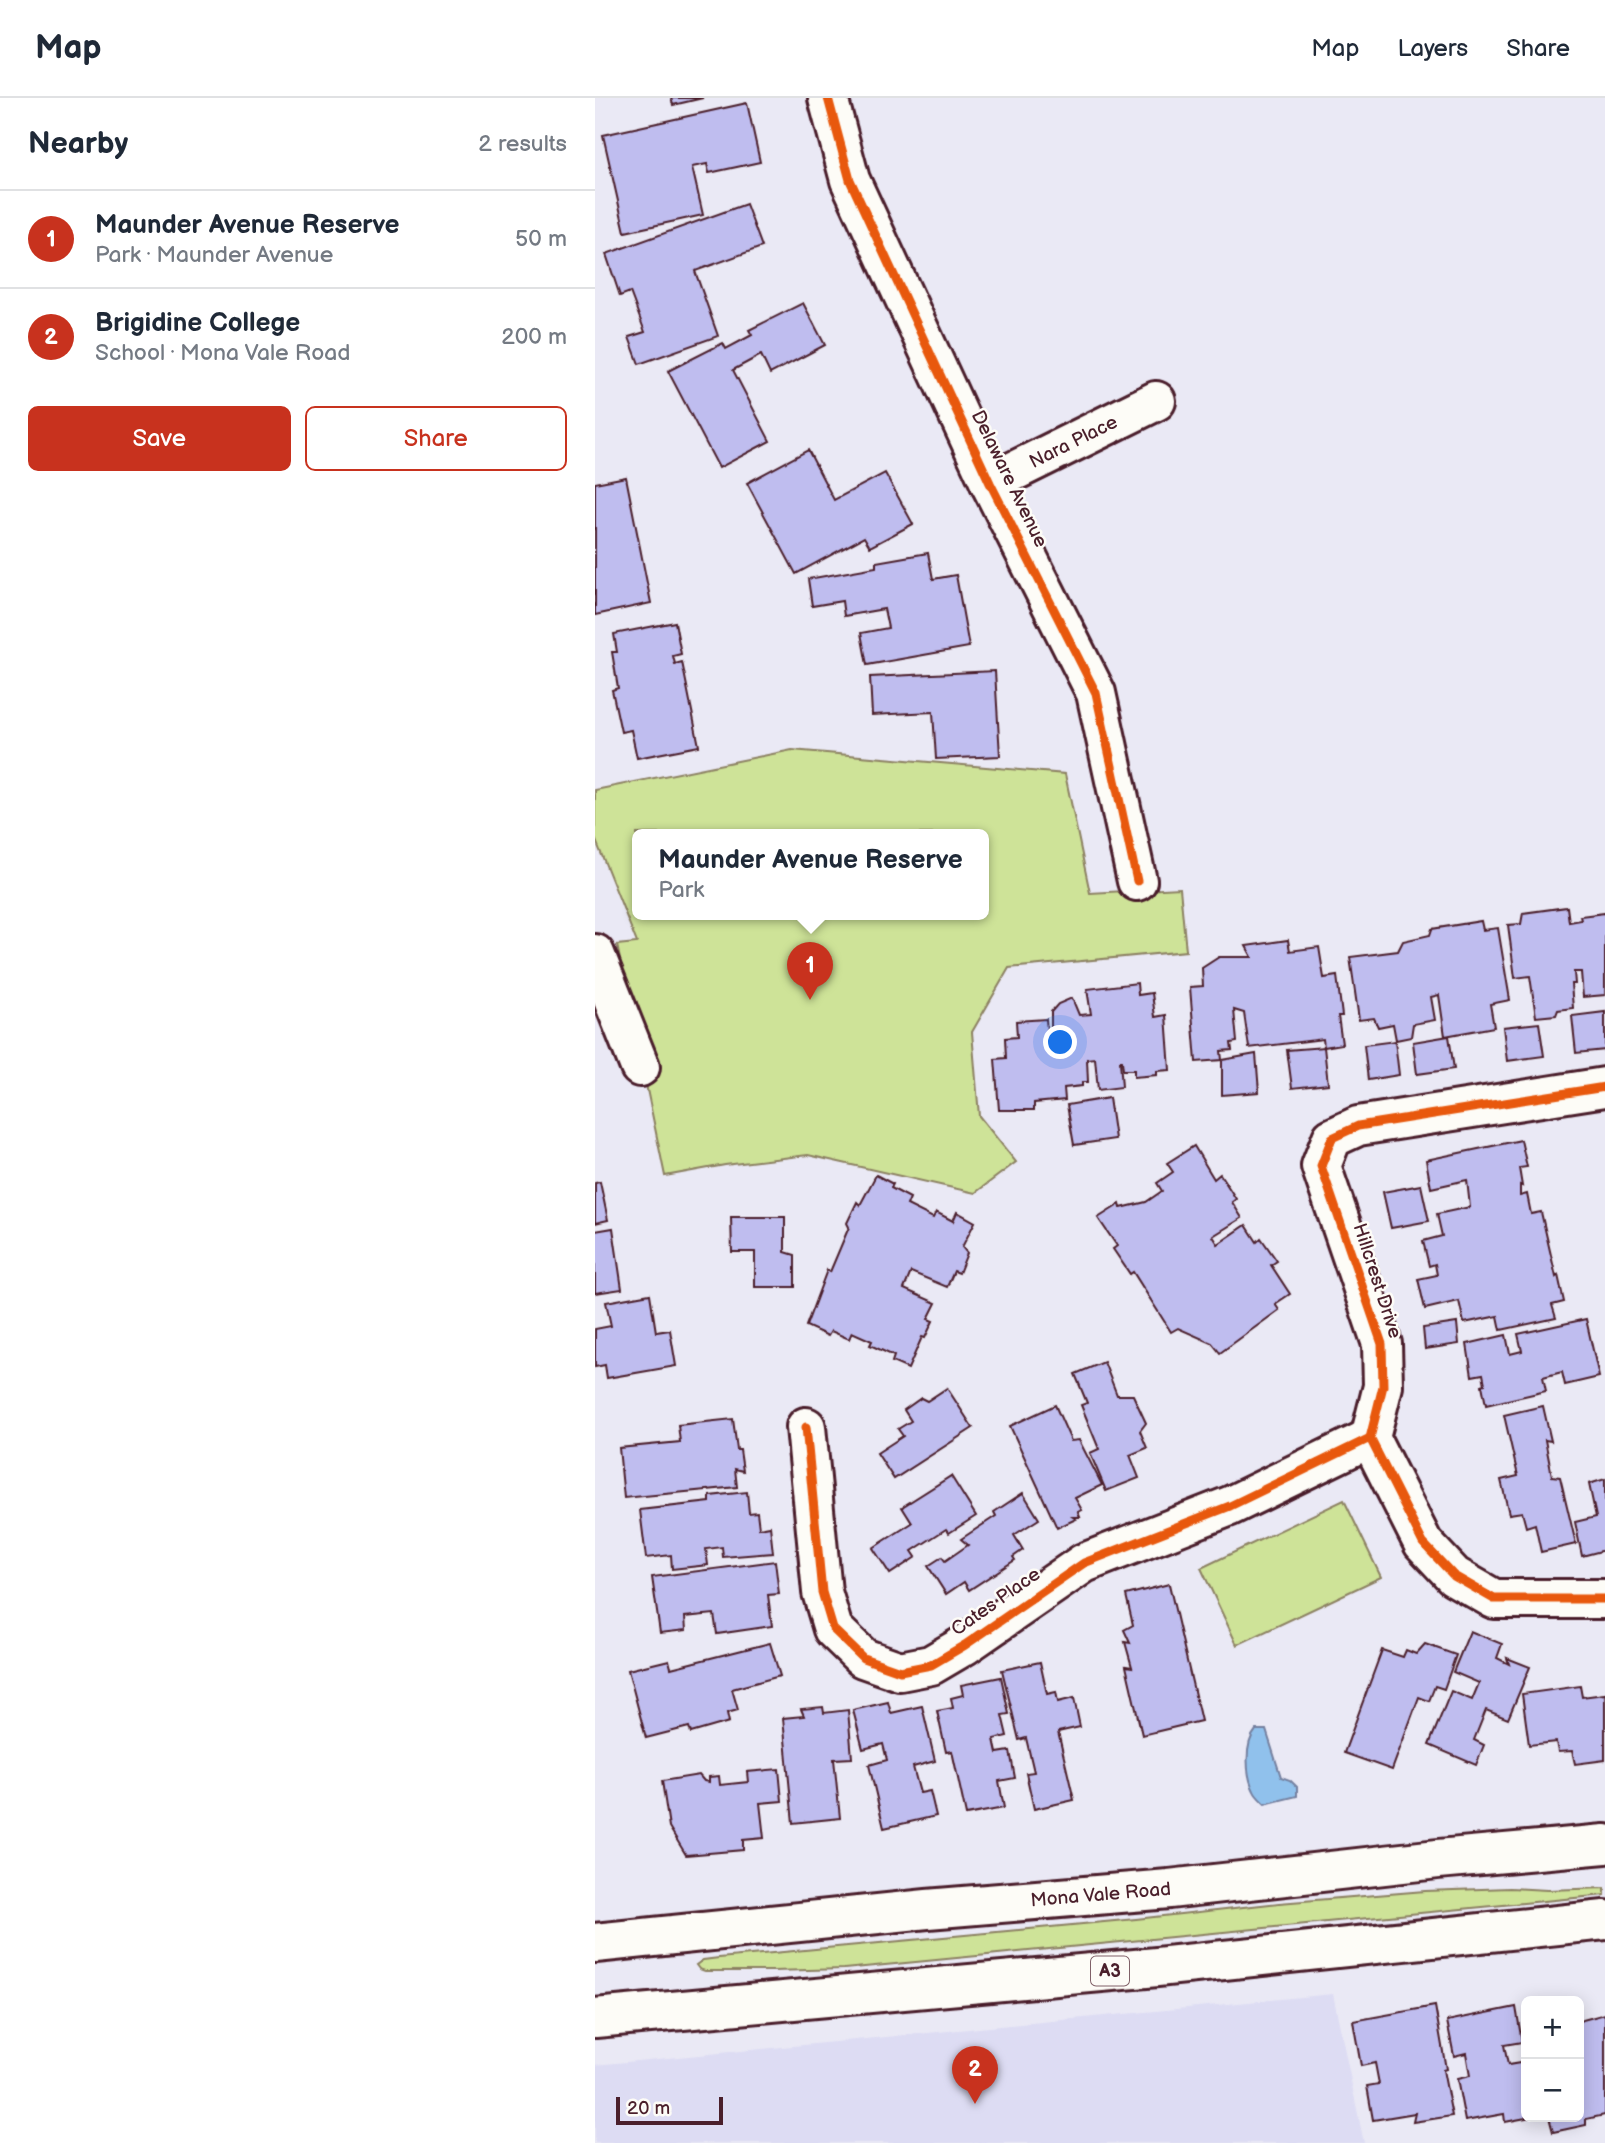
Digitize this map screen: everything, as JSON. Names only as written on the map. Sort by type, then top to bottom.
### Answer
[{"type":"main road","name":"Delaware Avenue","points":[[828,98],[850,180],[990,483],[1095,693],[1137,881]]},
{"type":"main road","name":"Nara Place","points":[[990,483],[1156,401]]},
{"type":"main road","points":[[595,954],[640,1067]]},
{"type":"main road","name":"Hillcrest Drive","points":[[1370,1437],[1383,1386],[1382,1344],[1321,1166],[1332,1138],[1358,1126],[1605,1087]]},
{"type":"main road","name":"Cates Place","points":[[806,1427],[822,1592],[833,1629],[863,1658],[900,1671],[931,1665],[965,1646],[1084,1563],[1230,1506],[1370,1437]]},
{"type":"main road","points":[[1370,1437],[1423,1543],[1454,1576],[1495,1599],[1605,1599]]},
{"type":"main road","name":"Mona Vale Road","points":[[595,1943],[927,1909],[1169,1889],[1438,1859],[1605,1844]]},
{"type":"main road","name":"A3","points":[[595,2018],[1171,1965],[1605,1920]]},
{"type":"shaded area","points":[[1333,1994],[1364,2143],[595,2143],[595,2065]]},
{"type":"green space","points":[[792,750],[1065,774],[1090,893],[1180,888],[1186,951],[1009,968],[972,1032],[979,1116],[1016,1162],[975,1193],[808,1155],[725,1165],[665,1176],[617,945],[637,943],[595,838],[595,790]]},
{"type":"green space","points":[[1344,1500],[1381,1577],[1237,1645],[1201,1568]]},
{"type":"green space","points":[[1605,1888],[1605,1895],[844,1969],[705,1971],[696,1965],[703,1960],[719,1958],[1279,1903],[1425,1891]]},
{"type":"water","points":[[1256,1730],[1266,1730],[1281,1777],[1290,1780],[1297,1787],[1297,1796],[1265,1804],[1255,1793],[1247,1760],[1249,1743]]},
{"type":"building","points":[[671,98],[703,98],[673,105]]},
{"type":"building","points":[[747,103],[760,162],[709,173],[707,164],[692,167],[703,215],[625,232],[603,135]]},
{"type":"building","points":[[746,204],[762,247],[695,271],[718,336],[639,364],[629,337],[645,332],[630,292],[620,296],[606,254]]},
{"type":"building","points":[[803,303],[825,345],[770,374],[761,355],[733,370],[770,441],[719,468],[668,371],[723,343],[726,349],[752,335],[749,330]]},
{"type":"building","points":[[808,450],[834,500],[885,473],[913,524],[870,547],[864,537],[796,574],[747,483]]},
{"type":"building","points":[[626,477],[651,603],[595,615],[595,483]]},
{"type":"building","points":[[928,553],[933,579],[956,575],[969,647],[867,665],[861,633],[888,628],[884,609],[844,616],[842,601],[812,606],[808,579],[876,567],[876,562]]},
{"type":"building","points":[[675,622],[681,654],[673,656],[675,664],[682,662],[699,746],[637,758],[631,730],[621,732],[612,690],[618,688],[612,652],[617,652],[614,634]]},
{"type":"building","points":[[995,671],[1000,756],[936,759],[933,712],[872,715],[870,677]]},
{"type":"building","points":[[1567,907],[1569,922],[1581,920],[1580,916],[1605,913],[1605,995],[1583,997],[1581,972],[1574,972],[1575,984],[1571,984],[1573,1008],[1558,1010],[1556,1015],[1536,1017],[1530,976],[1515,978],[1508,925],[1521,924],[1523,913]]},
{"type":"building","points":[[1481,921],[1483,930],[1498,928],[1510,1000],[1490,1004],[1494,1027],[1445,1036],[1439,995],[1431,997],[1435,1020],[1413,1024],[1411,1037],[1396,1040],[1393,1024],[1378,1027],[1374,1018],[1359,1020],[1350,957],[1398,951],[1403,941],[1430,935],[1432,929]]},
{"type":"building","points":[[1288,940],[1290,951],[1319,947],[1324,978],[1337,976],[1342,1044],[1324,1047],[1323,1039],[1249,1048],[1244,1013],[1234,1010],[1237,1042],[1231,1043],[1232,1050],[1221,1051],[1222,1060],[1196,1062],[1190,987],[1203,986],[1202,968],[1219,957],[1252,957],[1246,946]]},
{"type":"building","points":[[1137,983],[1138,995],[1152,993],[1155,1017],[1166,1015],[1170,1070],[1157,1071],[1157,1075],[1134,1077],[1134,1070],[1123,1070],[1120,1061],[1122,1087],[1098,1090],[1095,1058],[1087,1059],[1088,1082],[1082,1082],[1082,1086],[1064,1088],[1065,1100],[1034,1103],[1034,1110],[999,1110],[995,1059],[1006,1058],[1005,1038],[1017,1037],[1016,1021],[1046,1019],[1047,1031],[1051,1028],[1051,1012],[1058,1004],[1072,998],[1079,1015],[1091,1014],[1087,989]]},
{"type":"building","points":[[1605,1012],[1605,1050],[1576,1053],[1572,1016]]},
{"type":"building","points":[[1539,1023],[1544,1056],[1507,1061],[1503,1027]]},
{"type":"building","points":[[1449,1036],[1454,1069],[1417,1074],[1413,1042]]},
{"type":"building","points":[[1395,1041],[1399,1075],[1368,1080],[1364,1045]]},
{"type":"building","points":[[1324,1047],[1328,1084],[1292,1088],[1287,1050]]},
{"type":"building","points":[[1256,1054],[1259,1092],[1222,1095],[1222,1060]]},
{"type":"building","points":[[1109,1098],[1115,1139],[1074,1145],[1067,1105]]},
{"type":"building","points":[[1521,1140],[1527,1167],[1519,1168],[1522,1186],[1520,1185],[1520,1196],[1527,1194],[1531,1214],[1541,1212],[1564,1302],[1552,1305],[1556,1318],[1501,1330],[1498,1316],[1464,1323],[1459,1301],[1425,1309],[1418,1279],[1437,1275],[1435,1264],[1429,1266],[1423,1241],[1442,1236],[1437,1214],[1470,1207],[1467,1180],[1431,1188],[1426,1160]]},
{"type":"building","points":[[1194,1146],[1214,1179],[1220,1174],[1236,1199],[1232,1202],[1242,1218],[1213,1236],[1218,1244],[1246,1225],[1257,1242],[1261,1238],[1277,1261],[1271,1265],[1290,1294],[1275,1304],[1279,1310],[1220,1353],[1212,1343],[1178,1328],[1171,1332],[1133,1272],[1130,1274],[1113,1249],[1117,1246],[1098,1218],[1120,1204],[1121,1208],[1146,1202],[1162,1191],[1157,1183],[1173,1172],[1167,1163]]},
{"type":"building","points":[[876,1175],[893,1184],[891,1188],[910,1198],[907,1205],[933,1218],[936,1212],[953,1221],[957,1212],[975,1222],[962,1247],[967,1253],[959,1273],[954,1271],[947,1287],[911,1272],[904,1289],[936,1303],[928,1319],[933,1321],[925,1338],[922,1337],[908,1369],[892,1362],[894,1356],[870,1345],[872,1341],[852,1332],[849,1339],[831,1331],[828,1336],[806,1326],[827,1270],[830,1272],[849,1227],[847,1223],[857,1202],[860,1205]]},
{"type":"building","points":[[600,1182],[608,1220],[595,1223],[595,1183]]},
{"type":"building","points":[[1421,1185],[1429,1221],[1391,1228],[1383,1192]]},
{"type":"building","points":[[731,1217],[785,1217],[785,1252],[795,1255],[795,1287],[755,1287],[755,1252],[732,1252]]},
{"type":"building","points":[[613,1228],[622,1289],[595,1293],[595,1231]]},
{"type":"building","points":[[650,1294],[656,1332],[670,1330],[676,1366],[607,1378],[605,1365],[595,1367],[595,1329],[611,1326],[606,1302]]},
{"type":"building","points":[[1586,1319],[1599,1377],[1565,1385],[1562,1372],[1543,1377],[1546,1391],[1486,1405],[1483,1374],[1472,1376],[1467,1344],[1506,1335],[1510,1354],[1522,1351],[1518,1334]]},
{"type":"building","points":[[1457,1323],[1459,1344],[1425,1349],[1423,1328]]},
{"type":"building","points":[[1104,1362],[1117,1395],[1133,1395],[1146,1423],[1140,1431],[1147,1448],[1130,1455],[1139,1478],[1106,1491],[1090,1453],[1099,1449],[1081,1405],[1087,1403],[1075,1374]]},
{"type":"building","points":[[947,1388],[973,1428],[894,1479],[877,1453],[903,1436],[898,1429],[911,1421],[904,1410],[921,1398],[927,1401]]},
{"type":"building","points":[[1055,1405],[1071,1441],[1079,1440],[1102,1485],[1075,1498],[1082,1510],[1078,1512],[1080,1517],[1073,1517],[1076,1519],[1057,1528],[1010,1426]]},
{"type":"building","points":[[1543,1406],[1551,1441],[1545,1440],[1552,1476],[1560,1477],[1576,1544],[1541,1552],[1535,1524],[1526,1527],[1522,1512],[1509,1514],[1501,1480],[1518,1476],[1504,1415]]},
{"type":"building","points":[[733,1419],[743,1471],[735,1469],[737,1487],[624,1498],[619,1448],[680,1442],[678,1425]]},
{"type":"building","points":[[951,1476],[976,1516],[949,1533],[946,1529],[912,1551],[916,1557],[890,1574],[873,1548],[912,1523],[902,1507]]},
{"type":"building","points":[[1605,1479],[1605,1550],[1582,1556],[1575,1522],[1596,1517],[1589,1484]]},
{"type":"building","points":[[747,1492],[749,1513],[757,1512],[759,1528],[770,1526],[773,1553],[723,1557],[722,1547],[706,1549],[708,1565],[672,1569],[671,1555],[646,1558],[640,1510],[710,1502],[710,1496]]},
{"type":"building","points":[[1023,1493],[1039,1519],[1014,1535],[1023,1550],[1013,1557],[1015,1560],[969,1590],[964,1582],[946,1594],[928,1566],[942,1557],[945,1561],[968,1545],[961,1539],[996,1516],[994,1512]]},
{"type":"building","points":[[775,1561],[779,1594],[768,1595],[772,1626],[717,1634],[714,1614],[685,1617],[686,1630],[660,1633],[652,1577]]},
{"type":"building","points":[[1169,1584],[1201,1721],[1142,1735],[1126,1666],[1132,1667],[1125,1642],[1130,1643],[1124,1630],[1133,1625],[1126,1595]]},
{"type":"building","points":[[1470,1631],[1502,1644],[1497,1658],[1509,1664],[1507,1658],[1530,1667],[1508,1719],[1486,1710],[1474,1740],[1484,1745],[1476,1765],[1429,1745],[1451,1691],[1472,1700],[1479,1683],[1453,1672]]},
{"type":"building","points":[[770,1643],[780,1676],[732,1689],[738,1710],[727,1713],[729,1722],[691,1733],[689,1727],[646,1738],[628,1670],[669,1660],[671,1668]]},
{"type":"building","points":[[1425,1644],[1456,1655],[1444,1689],[1435,1686],[1429,1701],[1419,1697],[1392,1770],[1344,1753],[1382,1650],[1403,1657],[1406,1650],[1416,1654]]},
{"type":"building","points":[[1040,1662],[1047,1694],[1056,1692],[1058,1702],[1074,1698],[1080,1727],[1058,1732],[1074,1800],[1034,1809],[1026,1773],[1034,1772],[1026,1738],[1019,1740],[1002,1670]]},
{"type":"building","points":[[1001,1677],[1009,1714],[1002,1715],[1007,1736],[994,1739],[997,1753],[1010,1751],[1015,1778],[999,1781],[1004,1808],[966,1815],[952,1751],[946,1752],[937,1711],[953,1708],[951,1698],[963,1695],[961,1685]]},
{"type":"building","points":[[1580,1686],[1582,1697],[1605,1694],[1605,1760],[1575,1764],[1572,1751],[1558,1752],[1556,1742],[1529,1745],[1522,1694]]},
{"type":"building","points":[[888,1702],[891,1713],[922,1706],[935,1761],[913,1767],[920,1793],[930,1791],[936,1816],[884,1828],[869,1765],[887,1760],[883,1744],[863,1749],[853,1710]]},
{"type":"building","points":[[823,1707],[824,1713],[848,1710],[852,1758],[834,1759],[840,1818],[793,1823],[783,1718],[804,1716],[801,1709]]},
{"type":"building","points":[[779,1769],[782,1801],[760,1803],[764,1838],[743,1840],[743,1850],[686,1855],[669,1827],[662,1781],[699,1775],[709,1782],[709,1777],[719,1776],[720,1785],[748,1782],[747,1772]]},
{"type":"building","points":[[1435,2006],[1452,2116],[1413,2122],[1415,2113],[1373,2120],[1367,2086],[1379,2084],[1375,2063],[1361,2066],[1353,2021]]},
{"type":"building","points":[[1516,2007],[1521,2042],[1504,2045],[1508,2065],[1521,2063],[1521,2119],[1505,2122],[1504,2114],[1465,2121],[1457,2079],[1470,2076],[1466,2053],[1454,2056],[1447,2021]]},
{"type":"building","points":[[1605,2014],[1605,2115],[1586,2119],[1586,2125],[1553,2132],[1550,2122],[1584,2122],[1584,2020]]},
{"type":"cycle path","points":[[828,98],[850,180],[990,483],[1096,693],[1137,881]]},
{"type":"cycle path","points":[[1605,1087],[1358,1126],[1332,1138],[1321,1166],[1382,1344],[1383,1386],[1370,1438],[1423,1543],[1454,1576],[1494,1599],[1605,1599]]},
{"type":"cycle path","points":[[806,1427],[822,1592],[833,1629],[863,1658],[900,1671],[931,1665],[965,1645],[1084,1563],[1230,1506],[1370,1438]]},
{"type":"place","name":"Maunder Avenue Reserve","points":[[810,1000]]},
{"type":"place","name":"Brigidine College","points":[[975,2104]]}]
